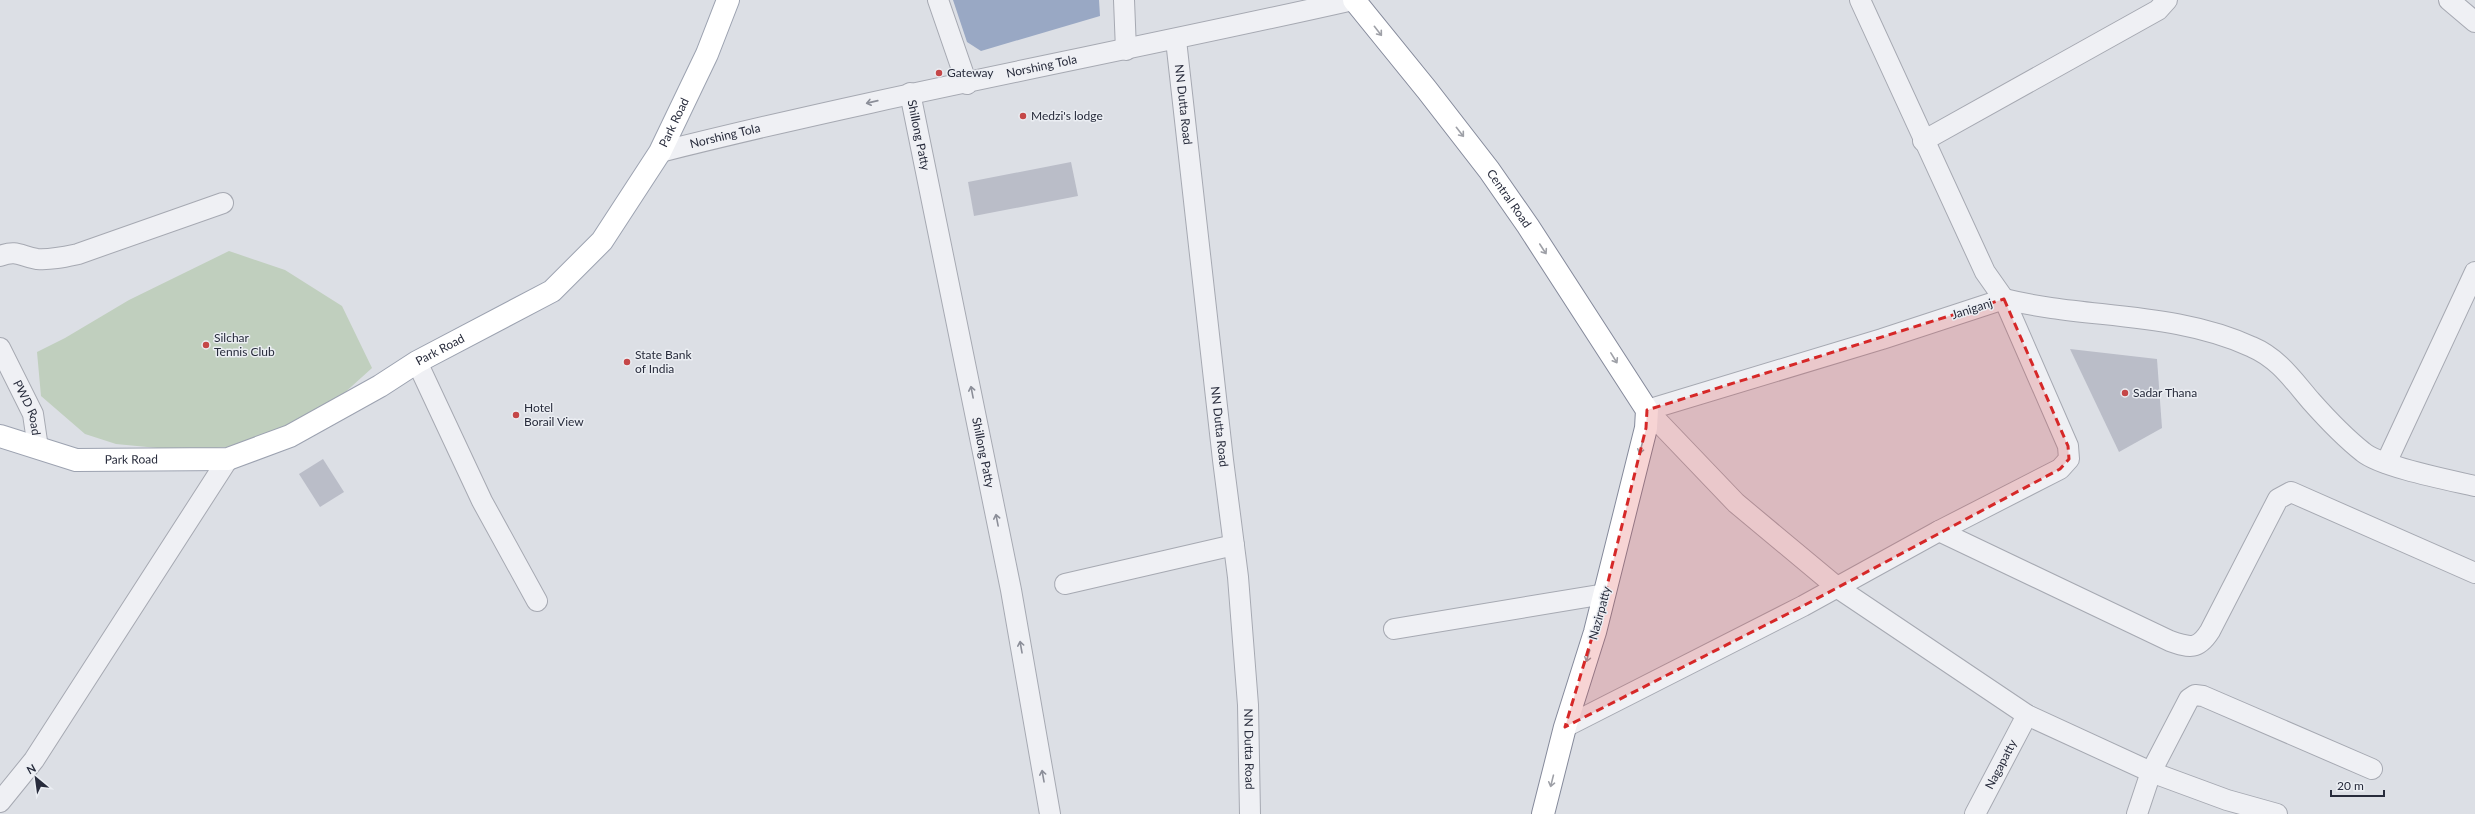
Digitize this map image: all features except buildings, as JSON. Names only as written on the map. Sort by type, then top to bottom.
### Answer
[{"type":"main road","name":"Park Road","points":[[0,436],[76,460],[228,459],[290,436],[380,386],[417,362],[552,291],[602,241],[660,152],[707,54],[728,0]]},
{"type":"main road","name":"Central Road","points":[[1354,0],[1489,170],[1592,322],[1647,410]]},
{"type":"main road","name":"Nazirpatty","points":[[1543,814],[1566,727],[1605,594],[1646,428],[1647,410]]},
{"type":"street","points":[[938,0],[967,84]]},
{"type":"street","points":[[1124,0],[1126,50]]},
{"type":"street","name":"Norshing Tola","points":[[660,152],[772,123],[910,93],[967,84],[1176,40],[1354,0]]},
{"type":"street","name":"Janiganj","points":[[1647,410],[1882,339],[2004,299],[1985,272],[1923,141],[1860,0]]},
{"type":"street","points":[[1923,141],[2158,10],[2167,0]]},
{"type":"street","points":[[2449,0],[2475,22]]},
{"type":"street","name":"NN Dutta Road","points":[[1176,40],[1244,643],[1250,814]]},
{"type":"street","name":"Shillong Patty","points":[[910,93],[1011,590],[1050,814]]},
{"type":"street","points":[[0,256],[13,252],[34,259],[53,260],[78,254],[223,203]]},
{"type":"street","points":[[2386,463],[2475,272]]},
{"type":"street","points":[[2004,299],[2025,304],[2125,315],[2224,336],[2252,346],[2276,360],[2330,422],[2363,452],[2386,463],[2475,486]]},
{"type":"street","points":[[1566,727],[1838,588],[1939,531],[2060,469],[2069,458],[2068,446],[2004,299]]},
{"type":"street","name":"PWD Road","points":[[0,348],[33,414],[38,448]]},
{"type":"street","points":[[417,362],[482,501],[537,601]]},
{"type":"street","points":[[1647,410],[1736,503],[1838,588],[2027,715],[2151,772],[2227,800],[2277,814]]},
{"type":"street","points":[[0,802],[34,760],[228,459]]},
{"type":"street","points":[[1939,531],[2170,641],[2193,647],[2203,642],[2210,631],[2278,499],[2290,492],[2475,573]]},
{"type":"street","points":[[1065,584],[1234,544]]},
{"type":"street","points":[[1394,629],[1605,594]]},
{"type":"street","points":[[2137,814],[2151,772],[2189,699],[2195,695],[2203,696],[2372,769]]},
{"type":"street","name":"Nagapatty","points":[[1975,814],[2027,715]]},
{"type":"highlighted area","points":[[2004,299],[2068,446],[2069,459],[2060,469],[1803,606],[1565,727],[1605,594],[1646,428],[1647,410]]},
{"type":"green space","name":"Silchar Tennis Club","points":[[229,251],[285,270],[342,306],[372,368],[341,396],[255,444],[189,451],[116,444],[85,434],[41,396],[37,352],[65,338],[129,300]]},
{"type":"water","points":[[953,0],[1099,0],[1100,16],[981,51],[967,42]]},
{"type":"place","name":"Gateway","points":[[939,73]]},
{"type":"place","name":"Medzi's lodge","points":[[1023,116]]},
{"type":"place","name":"Silchar Tennis Club","points":[[206,345]]},
{"type":"place","name":"State Bank of India","points":[[627,362]]},
{"type":"place","name":"Sadar Thana","points":[[2125,393]]},
{"type":"place","name":"Hotel Borail View","points":[[516,415]]}]
